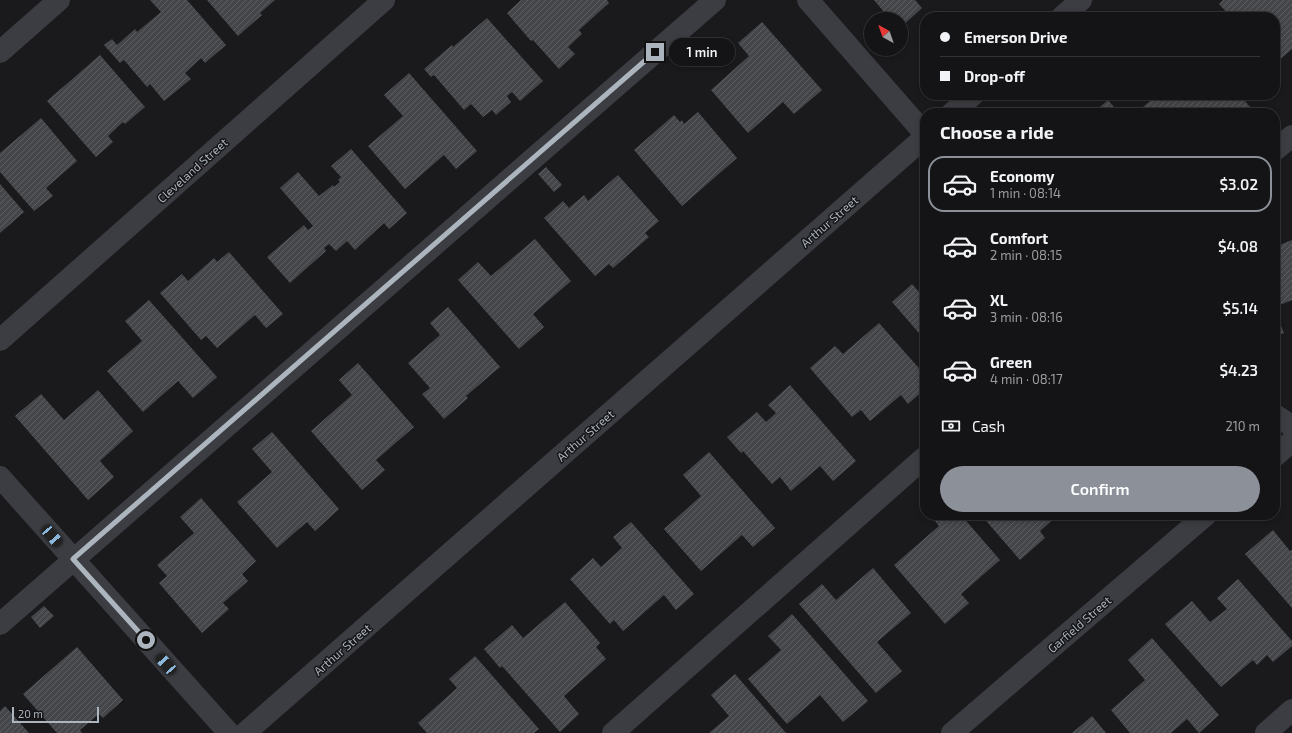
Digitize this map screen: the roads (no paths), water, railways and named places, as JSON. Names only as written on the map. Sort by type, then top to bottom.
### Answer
[{"type":"street","points":[[0,52],[59,0]]},
{"type":"street","name":"Cleveland Street","points":[[0,340],[384,0]]},
{"type":"street","points":[[0,624],[715,0]]},
{"type":"street","points":[[808,0],[920,130]]},
{"type":"street","points":[[1068,12],[1081,0]]},
{"type":"street","points":[[958,108],[967,100]]},
{"type":"street","points":[[1280,146],[1292,136]]},
{"type":"street","name":"Arthur Street","points":[[246,733],[920,140]]},
{"type":"street","points":[[1280,418],[1292,426]]},
{"type":"street","points":[[1280,452],[1292,441]]},
{"type":"street","points":[[613,733],[920,461]]},
{"type":"street","points":[[0,477],[229,733]]},
{"type":"street","name":"Garfield Street","points":[[952,733],[1200,520]]},
{"type":"street","points":[[1266,733],[1292,710]]}]
